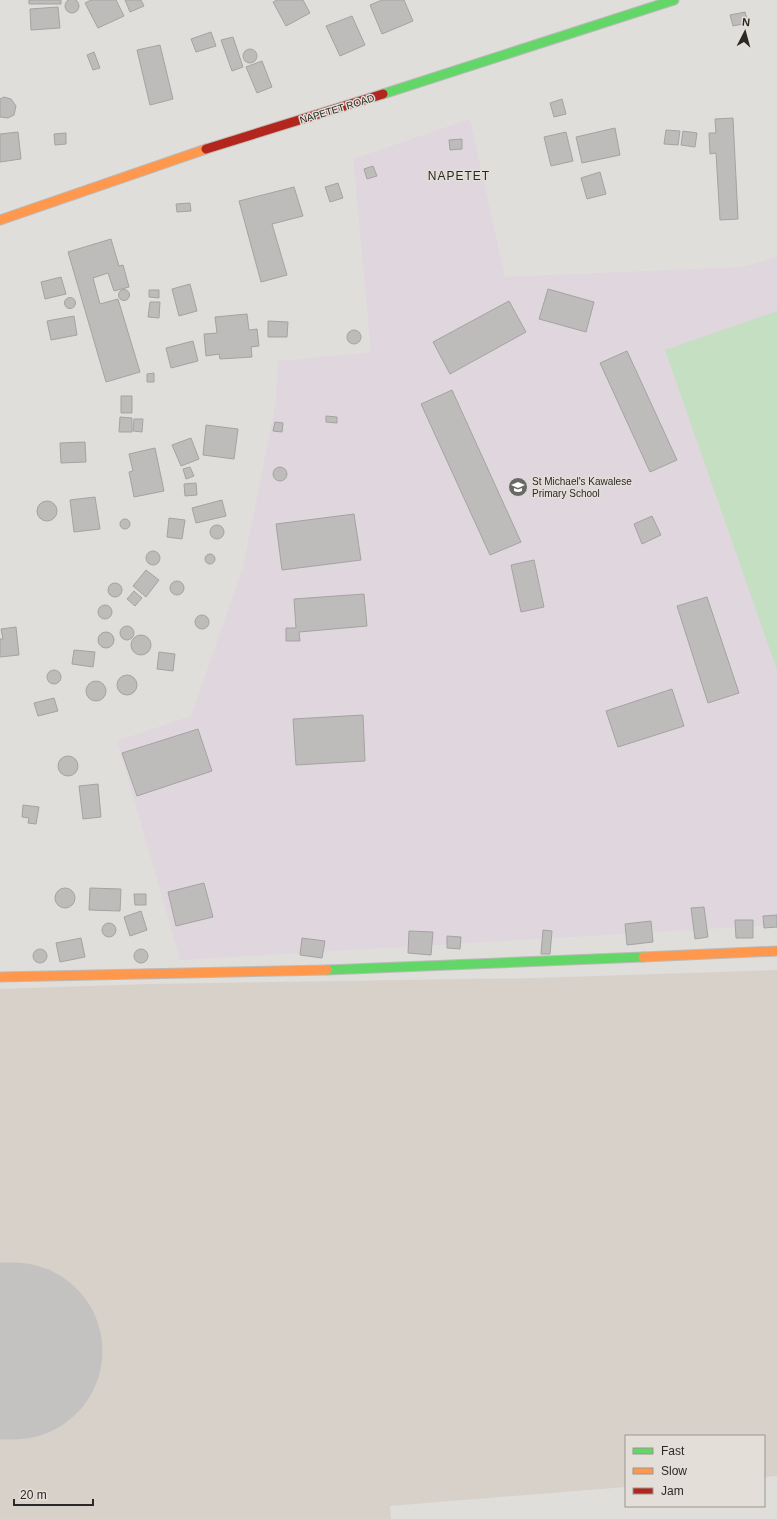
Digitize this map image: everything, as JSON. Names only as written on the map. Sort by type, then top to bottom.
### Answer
[{"type":"street","name":"NAPETET ROAD","points":[[0,220],[209,148],[483,63],[674,0]]},
{"type":"street","points":[[0,977],[396,968],[777,951]]},
{"type":"shaded area","name":"St Michael's Kawalese Primary School","points":[[470,119],[505,277],[742,267],[777,257],[777,925],[180,960],[117,741],[191,716],[243,567],[275,406],[278,361],[371,352],[353,159]]},
{"type":"shaded area","points":[[777,970],[777,1476],[765,1477],[765,1435],[625,1435],[625,1487],[390,1506],[391,1519],[0,1519],[0,989],[148,984],[534,978]]},
{"type":"green space","points":[[777,311],[777,670],[665,350]]},
{"type":"building","points":[[72,-1],[77,1],[79,6],[77,11],[72,13],[67,11],[65,6],[67,1]]},
{"type":"building","points":[[29,0],[61,0],[61,4],[29,4]]},
{"type":"building","points":[[91,0],[116,0],[124,16],[98,28],[85,3]]},
{"type":"building","points":[[125,0],[141,0],[144,6],[130,12]]},
{"type":"building","points":[[277,0],[303,0],[310,13],[286,26],[273,2]]},
{"type":"building","points":[[382,0],[404,0],[413,21],[382,34],[370,5]]},
{"type":"building","points":[[58,7],[60,28],[31,30],[30,9]]},
{"type":"building","points":[[745,12],[748,23],[733,26],[730,15]]},
{"type":"building","points":[[352,16],[365,45],[340,56],[326,26]]},
{"type":"building","points":[[211,32],[216,46],[196,52],[191,39]]},
{"type":"building","points":[[233,37],[243,67],[232,71],[221,40]]},
{"type":"building","points":[[160,45],[173,99],[150,105],[137,50]]},
{"type":"building","points":[[250,49],[255,51],[257,56],[255,61],[250,63],[245,61],[243,56],[245,51]]},
{"type":"building","points":[[94,52],[100,68],[93,70],[87,55]]},
{"type":"building","points":[[262,61],[272,87],[257,93],[246,67]]},
{"type":"building","points":[[4,97],[11,99],[16,106],[14,115],[8,118],[0,117],[0,99]]},
{"type":"building","points":[[562,99],[566,114],[554,117],[550,103]]},
{"type":"building","points":[[733,118],[738,219],[720,220],[716,153],[710,154],[709,133],[716,133],[715,119]]},
{"type":"building","points":[[615,128],[620,155],[582,163],[576,137]]},
{"type":"building","points":[[666,130],[680,131],[678,145],[664,144]]},
{"type":"building","points":[[683,131],[697,133],[695,147],[681,145]]},
{"type":"building","points":[[18,132],[21,159],[0,162],[0,134]]},
{"type":"building","points":[[566,132],[573,161],[551,166],[544,137]]},
{"type":"building","points":[[66,133],[66,144],[55,145],[54,134]]},
{"type":"building","points":[[462,139],[462,149],[450,150],[449,140]]},
{"type":"building","points":[[373,166],[377,176],[367,179],[364,169]]},
{"type":"building","points":[[600,172],[606,194],[587,199],[581,178]]},
{"type":"building","points":[[338,183],[343,198],[330,202],[325,187]]},
{"type":"building","points":[[294,187],[303,216],[272,224],[287,275],[261,282],[239,201]]},
{"type":"building","points":[[190,203],[191,211],[177,212],[176,204]]},
{"type":"building","points":[[111,239],[119,266],[123,265],[129,287],[114,291],[108,273],[93,278],[100,304],[118,299],[140,372],[106,382],[68,252]]},
{"type":"building","points":[[61,277],[66,294],[45,299],[41,282]]},
{"type":"building","points":[[190,284],[197,311],[179,316],[172,289]]},
{"type":"building","points":[[124,289],[128,291],[130,295],[128,299],[124,301],[120,299],[118,295],[120,291]]},
{"type":"building","points":[[548,289],[594,302],[586,332],[539,319]]},
{"type":"building","points":[[149,290],[159,290],[159,298],[149,297]]},
{"type":"building","points":[[70,297],[74,299],[76,303],[74,307],[70,309],[66,307],[64,303],[66,299]]},
{"type":"building","points":[[509,301],[526,332],[450,374],[433,342]]},
{"type":"building","points":[[150,302],[160,302],[159,318],[148,317]]},
{"type":"building","points":[[247,314],[249,330],[257,329],[259,346],[251,347],[252,357],[220,359],[219,354],[206,356],[204,334],[217,333],[215,317]]},
{"type":"building","points":[[74,316],[77,335],[51,340],[47,321]]},
{"type":"building","points":[[268,321],[288,322],[287,337],[268,337]]},
{"type":"building","points":[[354,330],[359,332],[361,337],[359,342],[354,344],[349,342],[347,337],[349,332]]},
{"type":"building","points":[[193,341],[198,361],[171,368],[166,348]]},
{"type":"building","points":[[627,351],[677,460],[650,472],[600,363]]},
{"type":"building","points":[[154,373],[154,382],[147,382],[147,374]]},
{"type":"building","points":[[452,390],[521,542],[490,555],[421,404]]},
{"type":"building","points":[[121,396],[132,396],[132,413],[121,413]]},
{"type":"building","points":[[326,416],[337,417],[337,423],[326,422]]},
{"type":"building","points":[[120,417],[132,418],[132,432],[119,432]]},
{"type":"building","points":[[134,419],[143,419],[142,432],[133,431]]},
{"type":"building","points":[[275,422],[283,423],[282,432],[273,431]]},
{"type":"building","points":[[206,425],[238,429],[234,459],[203,455]]},
{"type":"building","points":[[191,438],[199,459],[181,466],[172,445]]},
{"type":"building","points":[[85,442],[86,462],[61,463],[60,443]]},
{"type":"building","points":[[155,448],[164,491],[134,497],[129,472],[133,471],[129,454]]},
{"type":"building","points":[[190,467],[194,476],[186,479],[183,469]]},
{"type":"building","points":[[280,467],[285,469],[287,474],[285,479],[280,481],[275,479],[273,474],[275,469]]},
{"type":"building","points":[[196,483],[197,495],[185,496],[184,484]]},
{"type":"building","points":[[95,497],[100,529],[74,532],[70,500]]},
{"type":"building","points":[[222,500],[226,516],[196,523],[192,508]]},
{"type":"building","points":[[43,501],[51,501],[57,507],[57,515],[51,521],[43,521],[37,515],[37,507]]},
{"type":"building","points":[[354,514],[361,560],[282,570],[276,524]]},
{"type":"building","points":[[652,516],[661,535],[642,544],[634,524]]},
{"type":"building","points":[[169,518],[185,520],[182,539],[167,537]]},
{"type":"building","points":[[123,519],[127,519],[130,524],[127,529],[123,529],[120,526],[120,522]]},
{"type":"building","points":[[217,525],[222,527],[224,532],[222,537],[217,539],[212,537],[210,532],[212,527]]},
{"type":"building","points":[[153,551],[158,553],[160,558],[158,563],[153,565],[148,563],[146,558],[148,553]]},
{"type":"building","points":[[210,554],[215,559],[210,564],[205,559]]},
{"type":"building","points":[[534,560],[544,607],[521,612],[511,565]]},
{"type":"building","points":[[146,570],[159,580],[146,597],[133,586]]},
{"type":"building","points":[[177,581],[182,583],[184,588],[182,593],[177,595],[172,593],[170,588],[172,583]]},
{"type":"building","points":[[115,583],[120,585],[122,590],[120,595],[115,597],[110,595],[108,590],[110,585]]},
{"type":"building","points":[[134,591],[142,598],[135,606],[127,599]]},
{"type":"building","points":[[364,594],[367,626],[299,632],[300,641],[286,641],[286,628],[296,628],[294,599]]},
{"type":"building","points":[[707,597],[739,693],[708,703],[677,606]]},
{"type":"building","points":[[105,605],[110,607],[112,612],[110,617],[105,619],[100,617],[98,612],[100,607]]},
{"type":"building","points":[[202,615],[207,617],[209,622],[207,627],[202,629],[197,627],[195,622],[197,617]]},
{"type":"building","points":[[127,626],[132,628],[134,633],[132,638],[127,640],[122,638],[120,633],[122,628]]},
{"type":"building","points":[[16,627],[19,655],[0,657],[0,639],[3,639],[1,629]]},
{"type":"building","points":[[106,632],[112,634],[114,640],[112,646],[106,648],[100,646],[98,640],[100,634]]},
{"type":"building","points":[[141,635],[148,638],[151,645],[148,652],[141,655],[134,652],[131,645],[134,638]]},
{"type":"building","points":[[74,650],[95,652],[93,667],[72,664]]},
{"type":"building","points":[[159,652],[175,654],[173,671],[157,669]]},
{"type":"building","points":[[54,670],[59,672],[61,677],[59,682],[54,684],[49,682],[47,677],[49,672]]},
{"type":"building","points":[[127,675],[134,678],[137,685],[134,692],[127,695],[120,692],[117,685],[120,678]]},
{"type":"building","points":[[96,681],[103,684],[106,691],[103,698],[96,701],[89,698],[86,691],[89,684]]},
{"type":"building","points":[[672,689],[684,726],[618,747],[606,711]]},
{"type":"building","points":[[54,698],[58,711],[38,716],[34,703]]},
{"type":"building","points":[[363,715],[365,761],[296,765],[293,719]]},
{"type":"building","points":[[198,729],[212,771],[137,796],[122,753]]},
{"type":"building","points":[[68,756],[75,759],[78,766],[75,773],[68,776],[61,773],[58,766],[61,759]]},
{"type":"building","points":[[98,784],[101,817],[83,819],[79,786]]},
{"type":"building","points":[[23,805],[39,807],[36,824],[28,823],[29,818],[22,817]]},
{"type":"building","points":[[204,883],[213,917],[176,926],[168,892]]},
{"type":"building","points":[[65,888],[72,891],[75,898],[72,905],[65,908],[58,905],[55,898],[58,891]]},
{"type":"building","points":[[90,888],[121,889],[120,911],[89,910]]},
{"type":"building","points":[[134,894],[146,894],[146,905],[135,905]]},
{"type":"building","points":[[704,907],[708,937],[695,939],[691,908]]},
{"type":"building","points":[[141,911],[147,930],[130,936],[124,917]]},
{"type":"building","points":[[777,915],[777,927],[764,928],[763,916]]},
{"type":"building","points":[[735,920],[753,920],[753,938],[736,938]]},
{"type":"building","points":[[651,921],[653,942],[627,945],[625,924]]},
{"type":"building","points":[[109,923],[114,925],[116,930],[114,935],[109,937],[104,935],[102,930],[104,925]]},
{"type":"building","points":[[543,930],[552,931],[550,954],[541,954]]},
{"type":"building","points":[[409,931],[433,932],[431,955],[408,953]]},
{"type":"building","points":[[447,936],[461,937],[460,949],[447,948]]},
{"type":"building","points":[[81,938],[85,957],[60,962],[56,943]]},
{"type":"building","points":[[302,938],[325,941],[322,958],[300,955]]},
{"type":"building","points":[[40,949],[45,951],[47,956],[45,961],[40,963],[35,961],[33,956],[35,951]]},
{"type":"building","points":[[141,949],[146,951],[148,956],[146,961],[141,963],[136,961],[134,956],[136,951]]},
{"type":"runway","points":[[0,1351],[14,1351]]},
{"type":"traffic: fast","points":[[383,94],[674,0]]},
{"type":"traffic: fast","points":[[327,970],[643,957]]},
{"type":"traffic: slow","points":[[0,220],[206,149]]},
{"type":"traffic: slow","points":[[643,957],[777,951]]},
{"type":"traffic: slow","points":[[0,977],[327,970]]},
{"type":"traffic: jam","points":[[206,149],[383,94]]},
{"type":"place","name":"St Michael's Kawalese Primary School","points":[[518,487]]},
{"type":"district","name":"NAPETET","points":[[459,176]]}]
